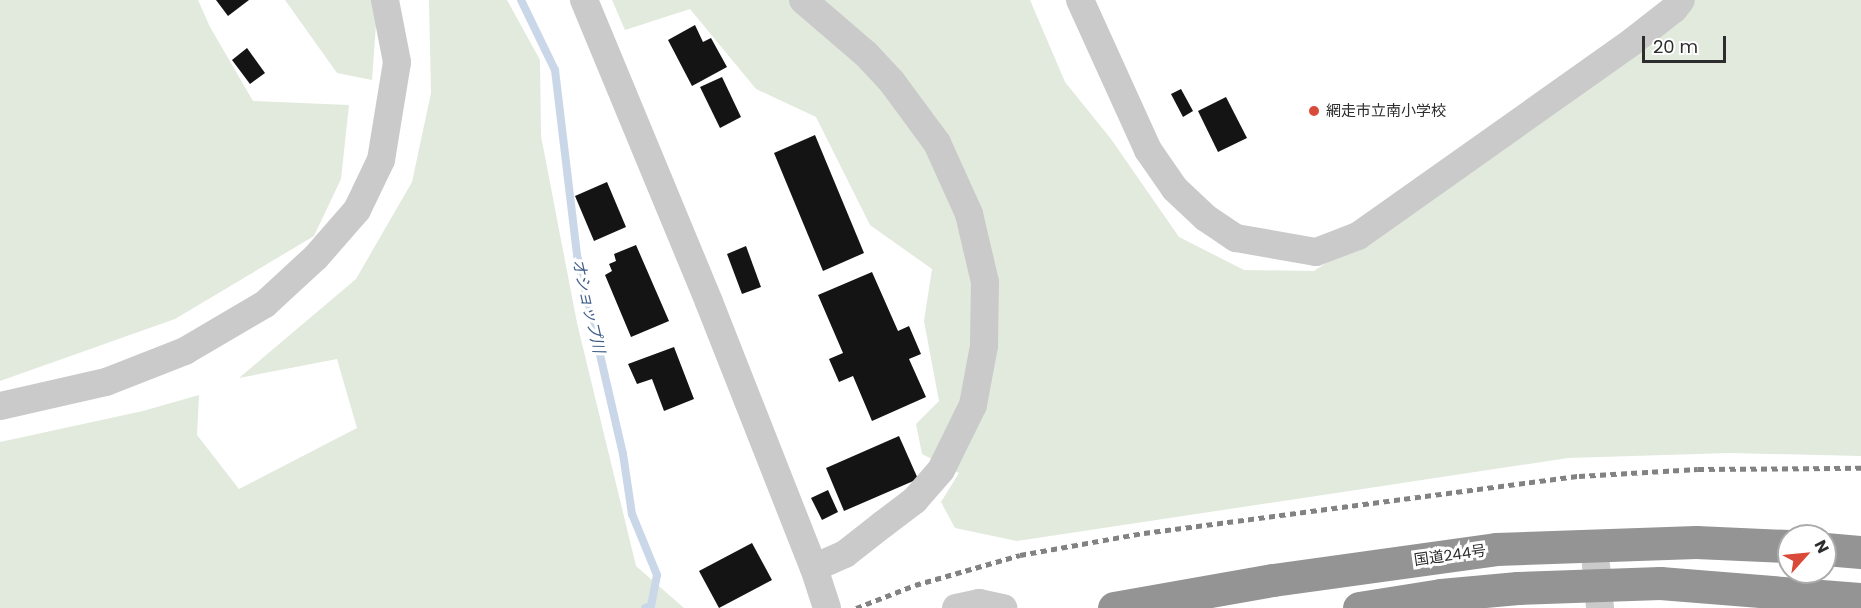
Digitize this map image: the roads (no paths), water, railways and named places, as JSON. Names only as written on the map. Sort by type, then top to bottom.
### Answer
[{"type":"highway","name":"国道244号","points":[[1114,608],[1196,591],[1473,552],[1594,544],[1696,542],[1777,545]]},
{"type":"highway","points":[[1837,550],[1861,552]]},
{"type":"highway","points":[[1359,608],[1441,595],[1599,597],[1660,584],[1861,599]]},
{"type":"street","points":[[0,406],[106,381],[185,351],[265,304],[316,257],[357,210],[381,160],[397,62],[385,0]]},
{"type":"street","points":[[584,0],[709,302],[814,568],[827,608]]},
{"type":"street","points":[[803,0],[866,54],[892,82],[937,143],[969,214],[985,282],[984,346],[973,405],[941,470],[915,500],[845,554],[814,568]]},
{"type":"street","points":[[1080,0],[1148,150],[1175,189],[1206,218],[1236,238],[1316,252],[1358,236],[1633,41],[1674,9],[1681,0]]},
{"type":"street","points":[[1594,544],[1599,597]]},
{"type":"street","points":[[956,608],[979,603],[1003,608]]},
{"type":"waterway","name":"オショップ川","points":[[521,0],[555,70],[577,255],[623,454],[632,514],[657,575],[651,606],[645,608]]},
{"type":"railway","points":[[856,608],[915,585],[1020,555],[1144,533],[1579,476],[1698,469],[1861,468]]},
{"type":"place","name":"網走市立南小学校","points":[[1314,111]]}]
